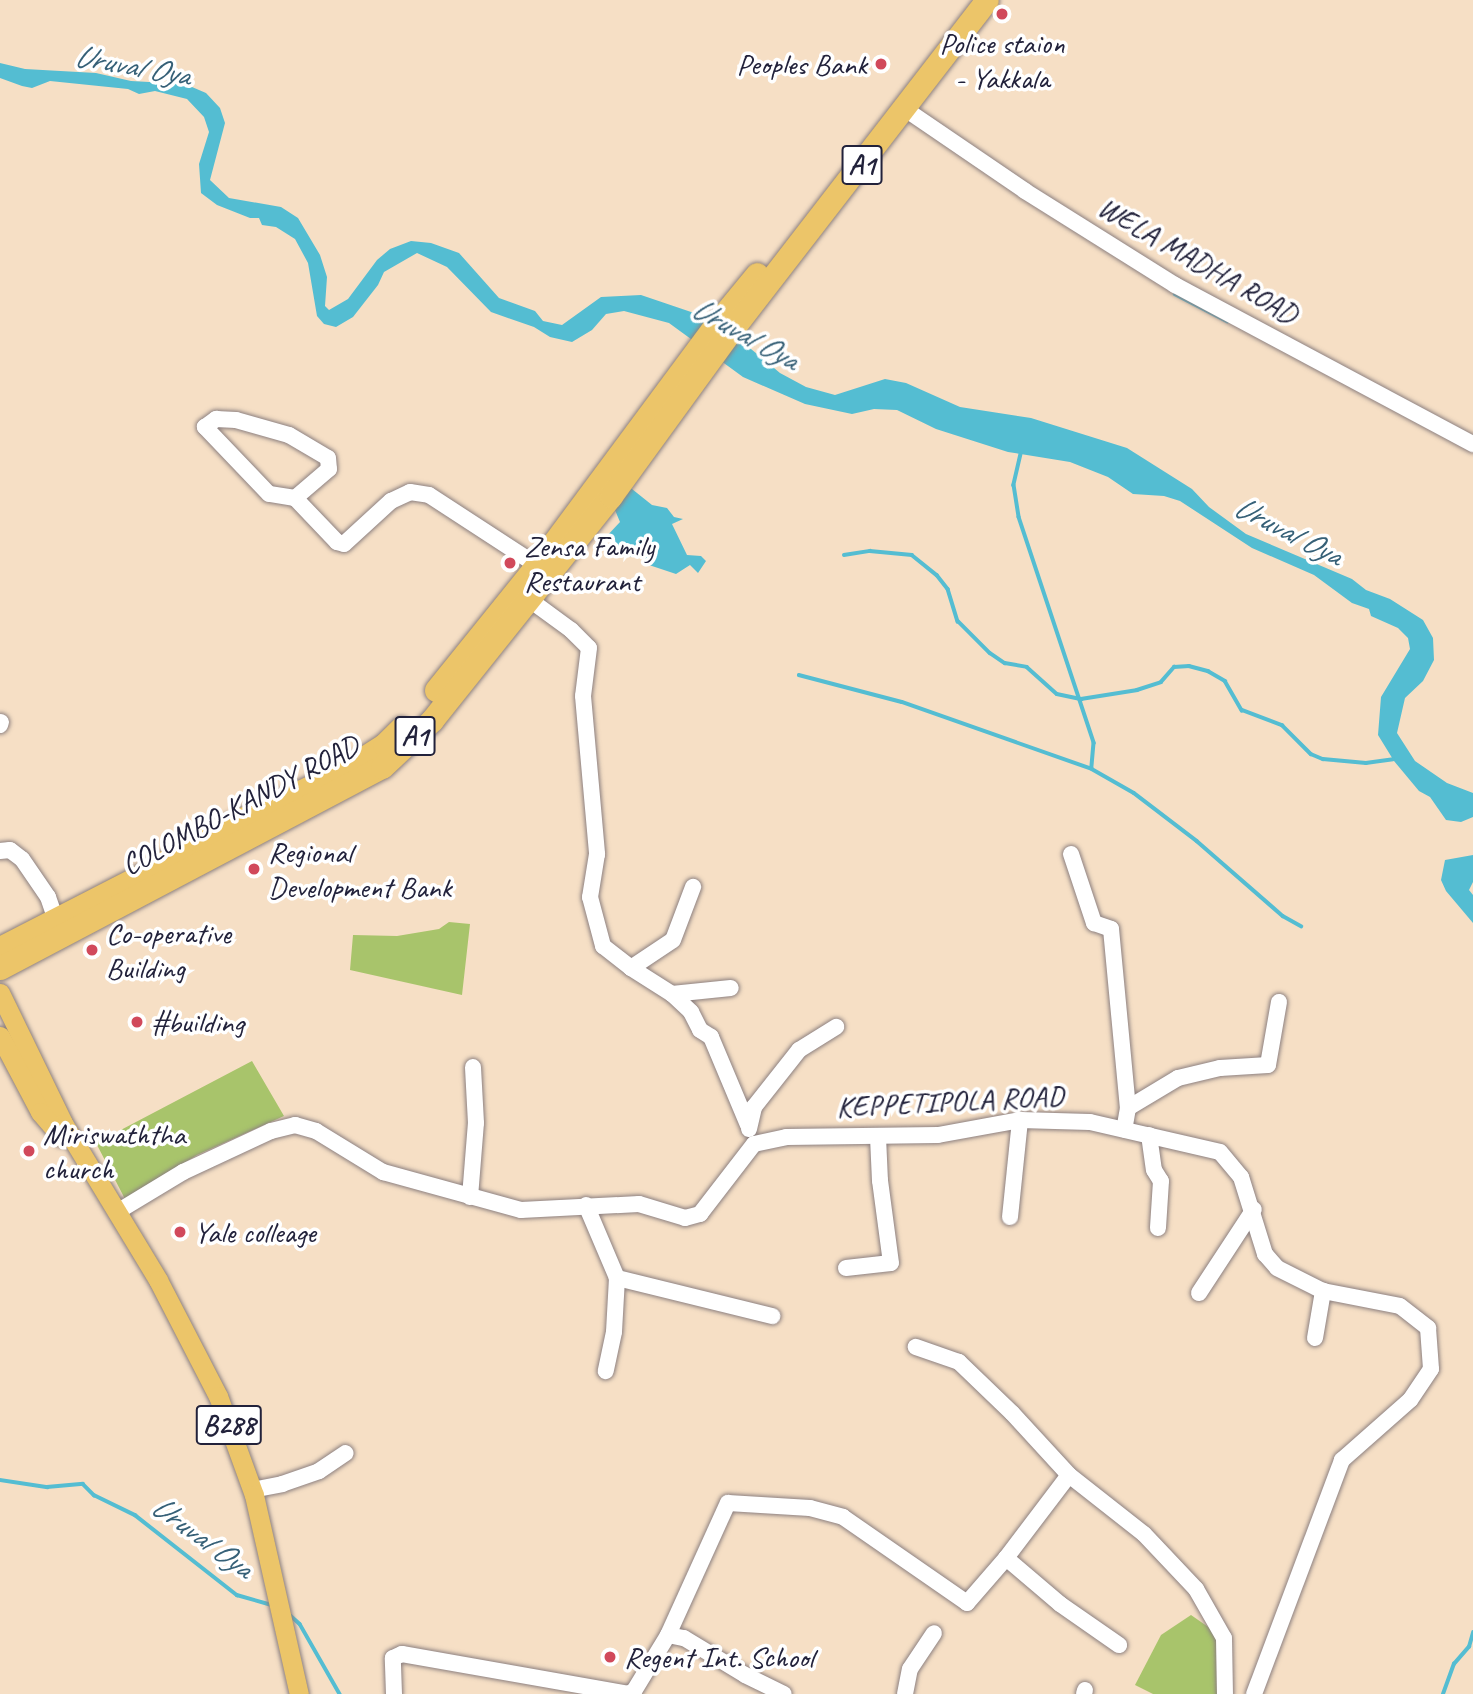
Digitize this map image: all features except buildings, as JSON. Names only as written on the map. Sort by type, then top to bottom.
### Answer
[{"type":"highway","name":"A1","points":[[852,166],[968,0]]},
{"type":"highway","name":"A1","points":[[852,166],[905,108],[987,0]]},
{"type":"highway","name":"COLOMBO-KANDY ROAD","points":[[0,968],[157,887],[203,848],[340,773],[384,745],[421,709],[543,569],[727,323],[852,166]]},
{"type":"highway","name":"COLOMBO-KANDY ROAD","points":[[0,948],[55,917],[154,869],[382,767],[432,720],[530,600],[543,569]]},
{"type":"main road","name":"B288","points":[[0,993],[63,1123],[100,1180],[158,1280],[218,1396],[252,1490],[299,1694]]},
{"type":"main road","name":"B288","points":[[0,1036],[40,1112],[100,1180]]},
{"type":"street","name":"WELA MADHA ROAD","points":[[905,108],[1025,191],[1175,285],[1473,444]]},
{"type":"street","points":[[295,498],[329,469],[328,458],[289,435],[265,428],[216,419],[206,423],[205,427],[270,494],[295,498],[337,542],[344,544],[391,501],[410,492],[429,495],[543,569]]},
{"type":"street","points":[[117,1212],[183,1172],[271,1131],[295,1125],[316,1131],[383,1172],[522,1210],[586,1205],[639,1205],[685,1217],[699,1214],[754,1144],[710,1038],[700,1030],[691,1012],[672,994],[603,946],[590,897],[597,854],[583,696],[589,648],[571,630],[530,600]]},
{"type":"street","points":[[0,851],[10,850],[22,859],[48,897],[55,917]]},
{"type":"street","points":[[1071,854],[1094,923],[1111,929],[1128,1108],[1124,1130]]},
{"type":"street","points":[[631,968],[673,940],[693,887]]},
{"type":"street","points":[[672,994],[731,988]]},
{"type":"street","points":[[1128,1108],[1178,1078],[1220,1068],[1268,1065],[1279,1002]]},
{"type":"street","points":[[748,1125],[754,1107],[799,1050],[836,1027]]},
{"type":"street","points":[[470,1197],[476,1123],[473,1067]]},
{"type":"street","points":[[1010,1217],[1020,1119]]},
{"type":"street","name":"KEPPETIPOLA ROAD","points":[[754,1144],[786,1136],[938,1135],[1020,1119],[1090,1122],[1220,1152],[1241,1177],[1254,1209],[1265,1254],[1277,1268],[1324,1291],[1401,1306],[1428,1328],[1431,1370],[1410,1400],[1342,1460],[1254,1694]]},
{"type":"street","points":[[1149,1135],[1154,1170],[1161,1181],[1158,1228]]},
{"type":"street","points":[[846,1268],[891,1263],[877,1137]]},
{"type":"street","points":[[586,1205],[617,1278],[614,1332],[606,1371]]},
{"type":"street","points":[[1199,1293],[1254,1209]]},
{"type":"street","points":[[617,1278],[772,1316]]},
{"type":"street","points":[[1315,1338],[1324,1291]]},
{"type":"street","points":[[916,1347],[959,1363],[1012,1413],[1069,1475],[1144,1534],[1196,1589],[1224,1638],[1225,1694]]},
{"type":"street","points":[[252,1490],[282,1484],[319,1471],[346,1453]]},
{"type":"street","points":[[394,1694],[393,1658],[402,1654],[634,1693],[668,1635],[728,1503],[810,1508],[843,1517],[967,1603],[1006,1558],[1069,1475]]},
{"type":"street","points":[[1006,1558],[1060,1604],[1119,1646]]},
{"type":"street","points":[[905,1694],[910,1669],[934,1633]]},
{"type":"street","points":[[668,1635],[684,1638],[745,1675],[784,1694]]},
{"type":"green space","points":[[449,922],[470,924],[462,995],[350,970],[353,935],[397,936],[439,929]]},
{"type":"green space","points":[[252,1061],[284,1116],[197,1155],[125,1199],[96,1143]]},
{"type":"green space","points":[[1191,1615],[1224,1638],[1225,1694],[1153,1694],[1135,1685],[1161,1635]]},
{"type":"water","points":[[0,63],[25,69],[96,73],[131,81],[185,84],[206,93],[220,108],[225,123],[210,180],[229,198],[281,207],[298,218],[320,255],[327,277],[325,306],[329,310],[348,299],[377,260],[390,249],[411,241],[431,243],[459,253],[499,298],[535,311],[543,321],[562,325],[601,297],[641,295],[697,314],[751,349],[780,373],[806,387],[835,395],[885,379],[906,383],[960,407],[1031,418],[1127,448],[1192,489],[1209,507],[1246,534],[1352,579],[1366,590],[1390,599],[1423,620],[1433,638],[1434,660],[1423,681],[1405,698],[1397,733],[1415,761],[1447,783],[1473,793],[1473,817],[1461,822],[1446,820],[1430,797],[1419,791],[1394,761],[1378,735],[1381,697],[1410,649],[1408,638],[1398,628],[1371,616],[1369,609],[1352,603],[1314,575],[1252,548],[1180,501],[1164,496],[1133,494],[1108,477],[1070,462],[1008,452],[936,429],[897,410],[874,409],[852,414],[805,404],[743,377],[669,323],[624,311],[606,314],[592,330],[572,342],[550,337],[534,327],[491,312],[447,267],[417,253],[384,272],[378,285],[353,317],[336,327],[324,324],[317,316],[308,263],[295,239],[276,227],[262,225],[259,218],[250,218],[217,205],[201,193],[199,164],[209,132],[204,117],[187,99],[155,91],[139,94],[128,89],[50,81],[32,88],[0,78]]},
{"type":"water","points":[[627,485],[652,505],[667,508],[674,517],[683,519],[672,524],[687,555],[701,556],[706,561],[698,573],[690,565],[676,574],[649,565],[642,554],[631,557],[605,538],[620,522],[612,503]]},
{"type":"water","points":[[1473,855],[1473,882],[1469,890],[1473,895],[1473,923],[1446,891],[1441,880],[1445,860]]},
{"type":"waterway","points":[[1175,294],[1227,321]]},
{"type":"waterway","points":[[1021,454],[1014,485],[1019,517],[1094,743],[1092,768]]},
{"type":"waterway","points":[[844,555],[870,551],[912,555],[937,575],[948,589],[958,621],[990,653],[1005,663],[1027,667],[1057,694],[1081,699],[1137,690],[1161,682],[1174,667],[1189,666],[1208,671],[1225,681],[1242,710],[1282,725],[1311,754],[1323,759],[1366,763],[1393,759]]},
{"type":"waterway","points":[[799,675],[902,702],[1092,769],[1134,793],[1197,841],[1283,916],[1301,926]]},
{"type":"waterway","name":"Uruval Oya","points":[[0,1480],[47,1487],[83,1484],[94,1495],[135,1515],[237,1595],[271,1605]]},
{"type":"waterway","name":"Uruval Oya","points":[[290,1615],[300,1624],[340,1694]]},
{"type":"waterway","name":"Uruval Oya","points":[[1443,1694],[1454,1664],[1469,1647],[1473,1633]]},
{"type":"place","name":"Police staion - Yakkala","points":[[1002,14]]},
{"type":"place","name":"Peoples Bank","points":[[881,64]]},
{"type":"place","name":"Zensa Family Restaurant","points":[[510,563]]},
{"type":"place","name":"Regional Development Bank","points":[[254,869]]},
{"type":"place","name":"Co-operative Building","points":[[92,950]]},
{"type":"place","name":"#building","points":[[137,1022]]},
{"type":"place","name":"Miriswaththa church","points":[[29,1151]]},
{"type":"place","name":"Yale colleage","points":[[180,1232]]},
{"type":"place","name":"Regent Int. School","points":[[610,1657]]}]
